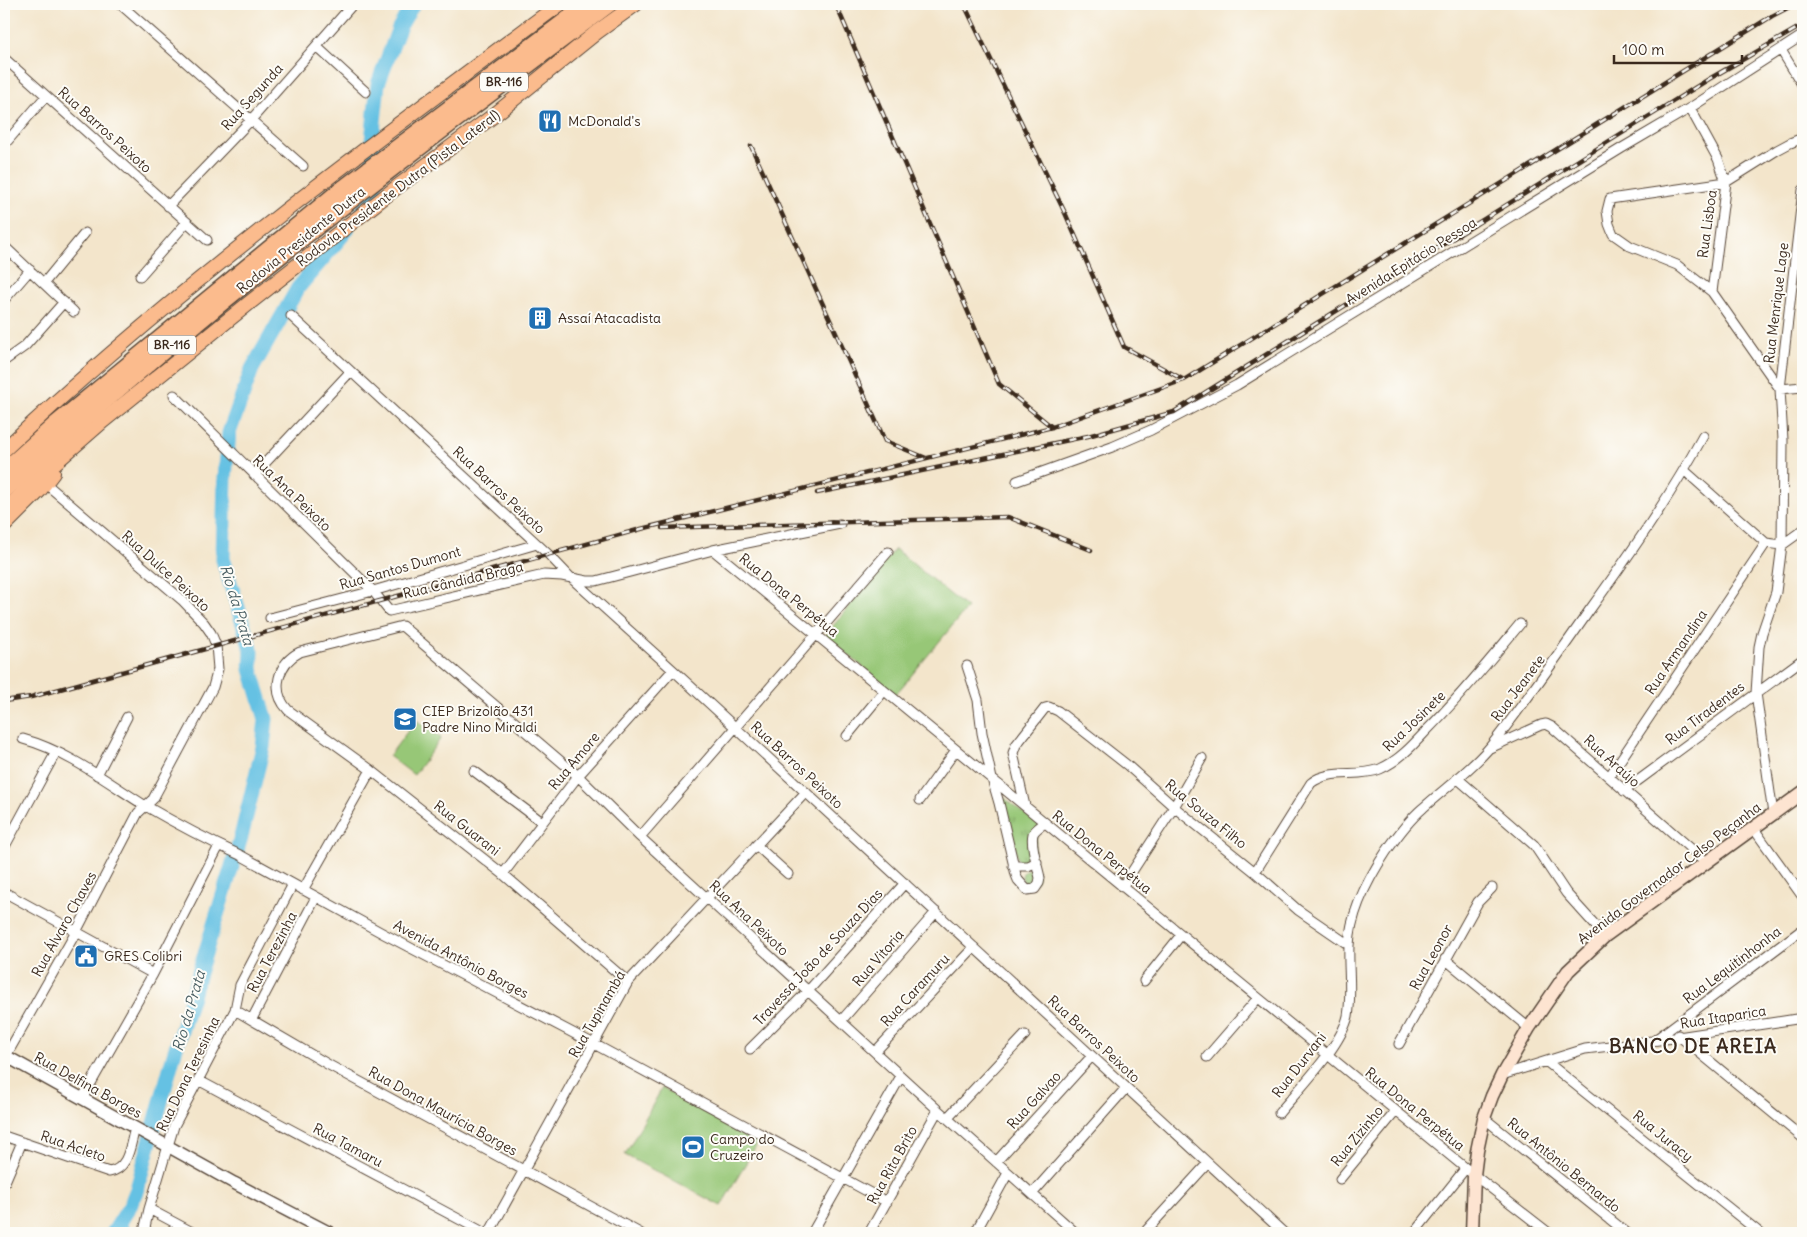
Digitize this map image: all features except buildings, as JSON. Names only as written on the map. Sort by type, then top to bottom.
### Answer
[{"type":"highway","name":"BR-116","points":[[4,450],[57,400],[218,264],[407,116],[560,4]]},
{"type":"highway","name":"Rodovia Presidente Dutra","points":[[398,156],[588,4]]},
{"type":"highway","name":"Rodovia Presidente Dutra","points":[[4,471],[54,425],[341,199],[609,4]]},
{"type":"highway","name":"Rodovia Presidente Dutra (Pista Lateral)","points":[[4,512],[63,455],[103,421],[397,187],[493,116],[597,32],[636,4]]},
{"type":"highway","name":"Rodovia Presidente Dutra","points":[[4,491],[68,432],[341,199]]},
{"type":"highway","points":[[4,526],[45,483],[63,455]]},
{"type":"main road","name":"Avenida Governador Celso Peçanha","points":[[1472,1233],[1470,1172],[1477,1151],[1484,1118],[1502,1075],[1529,1028],[1568,971],[1605,936],[1803,792]]},
{"type":"street","points":[[122,4],[250,121],[303,166]]},
{"type":"street","name":"Rua Segunda","points":[[168,206],[250,121],[353,4]]},
{"type":"street","name":"Avenida Epitácio Pessoa","points":[[1017,482],[1112,447],[1151,430],[1237,385],[1690,108],[1803,35]]},
{"type":"street","points":[[316,46],[366,92]]},
{"type":"street","points":[[1781,50],[1803,86]]},
{"type":"street","name":"Rua Barros Peixoto","points":[[4,58],[207,240]]},
{"type":"street","points":[[4,145],[46,96]]},
{"type":"street","name":"Rua Lisboa","points":[[1690,108],[1718,159],[1726,182],[1712,292]]},
{"type":"street","points":[[1803,138],[1783,146],[1726,182],[1610,199],[1607,211],[1613,234],[1630,246],[1677,265],[1712,292],[1780,389],[1803,388]]},
{"type":"street","name":"Rua Menrique Lage","points":[[1773,814],[1756,693],[1759,647],[1776,592],[1782,545],[1783,440],[1780,389],[1803,190]]},
{"type":"street","points":[[140,276],[187,222]]},
{"type":"street","points":[[44,283],[85,233]]},
{"type":"street","points":[[4,246],[74,312]]},
{"type":"street","points":[[4,300],[30,270]]},
{"type":"street","points":[[4,361],[25,346],[64,302]]},
{"type":"street","name":"Rua Barros Peixoto","points":[[290,316],[571,578],[1284,1233]]},
{"type":"street","points":[[254,475],[350,372]]},
{"type":"street","name":"Rua Ana Peixoto","points":[[174,395],[390,611]]},
{"type":"street","name":"Rua Jeanete","points":[[1349,945],[1352,923],[1361,899],[1386,853],[1421,809],[1488,750],[1554,664],[1630,554],[1704,436]]},
{"type":"street","points":[[1684,470],[1766,542],[1782,545],[1803,530]]},
{"type":"street","name":"Rua Dulce Peixoto","points":[[45,483],[182,600],[204,623],[214,640],[218,662],[216,681],[153,799],[146,806]]},
{"type":"street","name":"Rua Dona Perpétua","points":[[544,575],[596,581],[713,550],[840,524]]},
{"type":"street","name":"Rua Armandina","points":[[1609,777],[1766,542]]},
{"type":"street","name":"Rua Santos Dumont","points":[[270,618],[536,544]]},
{"type":"street","name":"Rua Dona Perpétua","points":[[713,550],[1470,1172],[1550,1233]]},
{"type":"street","points":[[640,837],[888,552]]},
{"type":"street","name":"Rua Cândida Braga","points":[[390,611],[544,575]]},
{"type":"street","name":"Rua Josinete","points":[[1255,872],[1311,783],[1323,776],[1363,773],[1381,768],[1404,754],[1443,715],[1520,624]]},
{"type":"street","name":"Rua Ana Peixoto","points":[[402,626],[578,776],[640,837],[938,1110],[1076,1233]]},
{"type":"street","name":"Rua Guarani","points":[[402,626],[294,655],[287,660],[278,681],[282,704],[298,719],[371,770],[503,874],[628,982]]},
{"type":"street","name":"Rua Tiradentes","points":[[1624,791],[1803,659]]},
{"type":"street","points":[[967,666],[978,700],[982,733],[1013,866],[1018,880],[1027,890],[1035,889],[1039,883],[1037,862],[1033,849],[1033,836],[1037,829],[1045,823]]},
{"type":"street","name":"Rua Amore","points":[[503,874],[578,776],[673,670]]},
{"type":"street","points":[[847,736],[884,691]]},
{"type":"street","name":"Rua Souza Filho","points":[[1025,806],[1013,753],[1016,745],[1045,708],[1049,707],[1058,711],[1126,764],[1174,807],[1255,872],[1298,910],[1349,945]]},
{"type":"street","points":[[97,775],[127,717]]},
{"type":"street","name":"Rua Araújo","points":[[1488,750],[1541,725],[1546,724],[1552,727],[1706,862]]},
{"type":"street","name":"Avenida Antônio Borges","points":[[24,739],[45,746],[97,775],[146,806],[223,848],[240,854],[316,897],[887,1202]]},
{"type":"street","points":[[920,800],[956,750]]},
{"type":"street","points":[[4,848],[56,752]]},
{"type":"street","points":[[1122,887],[1174,807],[1202,758]]},
{"type":"street","points":[[303,890],[371,770]]},
{"type":"street","points":[[474,771],[542,822]]},
{"type":"street","points":[[1457,778],[1534,845],[1566,893],[1605,936]]},
{"type":"street","name":"Rua Tupinambá","points":[[490,1233],[628,982],[806,792]]},
{"type":"street","name":"Rua Álvaro Chaves","points":[[5,1056],[76,932],[138,813],[146,806]]},
{"type":"street","points":[[1754,829],[1803,897]]},
{"type":"street","points":[[756,845],[788,874]]},
{"type":"street","points":[[82,1099],[223,848]]},
{"type":"street","points":[[1013,866],[1028,866],[1037,862]]},
{"type":"street","name":"Travessa João de Souza Dias","points":[[750,1049],[808,991],[905,883]]},
{"type":"street","name":"Rua Dona Teresinha","points":[[146,1230],[148,1209],[163,1143],[174,1126],[234,1010],[240,985],[293,884]]},
{"type":"street","name":"Rua Leonor","points":[[1399,1044],[1478,902],[1492,888]]},
{"type":"street","points":[[4,892],[153,974]]},
{"type":"street","name":"Rua Terezinha","points":[[252,1019],[316,897]]},
{"type":"street","name":"Rua Vitoria","points":[[842,1021],[936,912]]},
{"type":"street","name":"Rua Lequitinhonha","points":[[1652,1042],[1803,929]]},
{"type":"street","points":[[1144,981],[1181,935]]},
{"type":"street","name":"Rua Durvani","points":[[1279,1112],[1327,1055],[1348,1017],[1349,945]]},
{"type":"street","name":"Rua Caramuru","points":[[875,1052],[974,947]]},
{"type":"street","points":[[1446,958],[1529,1028]]},
{"type":"street","points":[[1207,1057],[1258,998]]},
{"type":"street","name":"Rua Dona Maurícia Borges","points":[[234,1010],[525,1172],[640,1233]]},
{"type":"street","name":"Rua Itaparica","points":[[1502,1075],[1585,1049],[1652,1042],[1803,1018]]},
{"type":"street","points":[[1673,1027],[1680,1037],[1803,1138]]},
{"type":"street","points":[[947,1118],[1025,1035]]},
{"type":"street","name":"Rua Delfina Borges","points":[[5,1056],[234,1183],[330,1233]]},
{"type":"street","name":"Rua Galvao","points":[[996,1162],[1092,1056]]},
{"type":"street","name":"Rua Juracy","points":[[1547,1062],[1760,1233]]},
{"type":"street","points":[[812,1233],[901,1076]]},
{"type":"street","name":"Rua Tamaru","points":[[198,1080],[485,1233]]},
{"type":"street","points":[[1032,1194],[1126,1088]]},
{"type":"street","name":"Rua Rita Brito","points":[[870,1233],[938,1110]]},
{"type":"street","name":"Rua Zizinho","points":[[1340,1179],[1396,1111]]},
{"type":"street","name":"Rua Antônio Bernardo","points":[[1484,1118],[1627,1233]]},
{"type":"street","name":"Rua Acleto","points":[[4,1136],[109,1172],[119,1170],[126,1160],[138,1130]]},
{"type":"street","points":[[4,1184],[22,1142]]},
{"type":"street","points":[[1144,1233],[1208,1163]]},
{"type":"street","points":[[1414,1233],[1470,1172]]},
{"type":"street","points":[[975,1233],[1008,1173]]},
{"type":"street","points":[[148,1209],[194,1233]]},
{"type":"green space","points":[[895,549],[967,608],[896,694],[825,636]]},
{"type":"green space","points":[[416,720],[441,738],[414,775],[389,756]]},
{"type":"green space","points":[[1003,797],[1039,825],[1033,859],[1030,863],[1018,862]]},
{"type":"green space","points":[[1030,869],[1038,877],[1030,885],[1022,877]]},
{"type":"green space","name":"Campo do Cruzeiro","points":[[662,1088],[760,1139],[721,1206],[625,1155]]},
{"type":"waterway","name":"Rio da Prata","points":[[363,210],[375,197],[372,141],[378,84],[399,28],[413,4]]},
{"type":"waterway","name":"Rio da Prata","points":[[113,1233],[130,1206],[137,1189],[174,1054],[241,837],[263,747],[266,719],[251,669],[252,652],[223,560],[225,477],[229,433],[252,369],[298,288],[347,230]]},
{"type":"waterway","points":[[122,1218],[132,1233]]},
{"type":"railway","points":[[964,4],[1066,215],[1124,347],[1184,380]]},
{"type":"railway","points":[[4,701],[31,697],[641,529],[1052,427],[1184,380],[1772,16],[1795,4]]},
{"type":"railway","points":[[837,7],[999,384],[1052,427]]},
{"type":"railway","points":[[817,493],[1088,436],[1174,412],[1709,79],[1803,25]]},
{"type":"railway","points":[[751,146],[885,441],[926,458]]},
{"type":"railway","points":[[662,528],[1008,517],[1091,550]]},
{"type":"place","name":"McDonald's","points":[[550,121]]},
{"type":"place","name":"Assaí Atacadista","points":[[540,318]]},
{"type":"place","name":"CIEP Brizolão 431 Padre Nino Miraldi","points":[[405,719]]},
{"type":"place","name":"GRES Colibri","points":[[86,956]]},
{"type":"place","name":"Campo do Cruzeiro","points":[[693,1147]]},
{"type":"district","name":"BANCO DE AREIA","points":[[1693,1046]]}]
